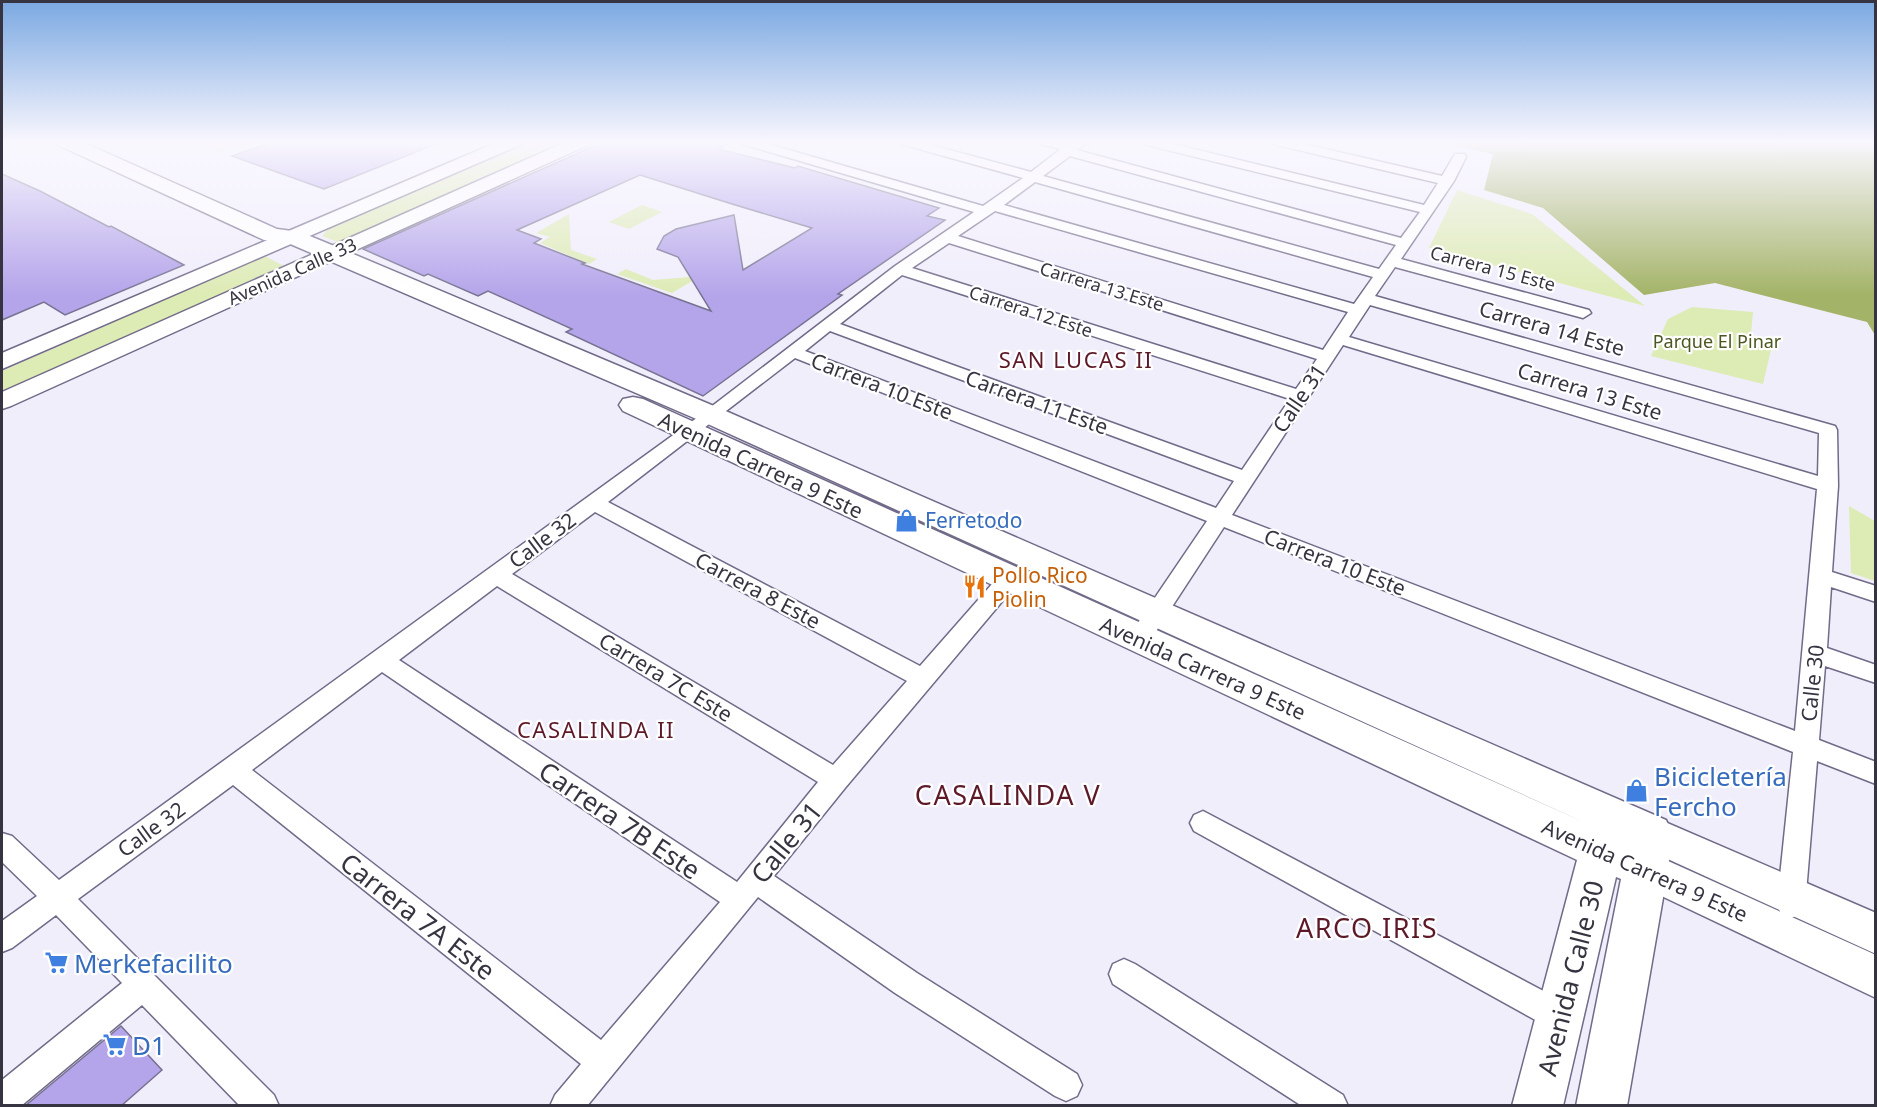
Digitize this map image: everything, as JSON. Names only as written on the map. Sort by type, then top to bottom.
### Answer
[{"type":"main road","name":"Avenida Carrera 9 Este","points":[[178,193],[700,423],[1158,612],[1605,833]]},
{"type":"main road","name":"Avenida Carrera 9 Este","points":[[700,423],[1008,580],[1139,639],[1649,851]]},
{"type":"main road","name":"Avenida Calle 30","points":[[1537,1106],[1605,833]]},
{"type":"main road","points":[[1601,1106],[1649,851]]},
{"type":"street","name":"Avenida Calle 33","points":[[2,362],[391,193]]},
{"type":"street","name":"Avenida Calle 33","points":[[2,401],[466,193]]},
{"type":"street","name":"Carrera 14 Este","points":[[931,193],[1362,304],[1828,430]]},
{"type":"street","name":"Calle 32","points":[[2,938],[233,770],[700,423],[900,269],[1012,193]]},
{"type":"street","name":"Carrera 15 Este","points":[[1095,193],[1388,268],[1582,313]]},
{"type":"street","points":[[1232,193],[1404,243]]},
{"type":"street","points":[[1357,193],[1428,210]]},
{"type":"street","name":"Calle 31","points":[[1139,639],[1300,396],[1439,193]]},
{"type":"street","name":"Carrera 13 Este","points":[[945,237],[1327,357]]},
{"type":"street","name":"Carrera 12 Este","points":[[900,269],[1300,396]]},
{"type":"street","name":"Carrera 11 Este","points":[[828,325],[1246,478]]},
{"type":"street","name":"Carrera 13 Este","points":[[1339,339],[1827,486]]},
{"type":"street","name":"Carrera 10 Este","points":[[794,352],[1875,773]]},
{"type":"street","name":"Calle 30","points":[[1790,916],[1815,653],[1827,486],[1828,430]]},
{"type":"street","name":"Carrera 8 Este","points":[[592,502],[923,678]]},
{"type":"street","name":"Carrera 7C Este","points":[[495,575],[836,780]]},
{"type":"street","points":[[1820,576],[1875,594]]},
{"type":"street","name":"Calle 31","points":[[566,1106],[836,780],[1008,580]]},
{"type":"street","points":[[1815,653],[1875,674]]},
{"type":"street","name":"Carrera 7B Este","points":[[380,659],[747,889],[906,983],[1066,1085]]},
{"type":"street","name":"Carrera 7A Este","points":[[233,770],[603,1061]]},
{"type":"street","points":[[1203,823],[1559,1016]]},
{"type":"street","points":[[2,845],[57,897],[263,1106]]},
{"type":"street","name":"Avenida Carrera 9 Este","points":[[1649,851],[1790,916],[1875,977]]},
{"type":"street","name":"Avenida Carrera 9 Este","points":[[1790,916],[1875,934]]},
{"type":"street","points":[[1124,974],[1332,1106]]},
{"type":"street","points":[[2,1100],[143,986]]},
{"type":"green space","points":[[406,193],[452,193],[340,243],[322,236],[332,225]]},
{"type":"green space","name":"Parque El Pinar","points":[[1456,193],[1465,193],[1532,214],[1645,306],[1429,248]]},
{"type":"green space","points":[[1493,193],[1875,193],[1875,335],[1867,322],[1715,283],[1644,295],[1543,208]]},
{"type":"green space","points":[[642,205],[662,212],[629,229],[609,222]]},
{"type":"green space","points":[[569,214],[571,250],[597,259],[589,264],[540,243],[550,237],[536,233]]},
{"type":"green space","points":[[265,256],[286,267],[2,394],[2,371]]},
{"type":"green space","points":[[626,269],[653,280],[751,272],[694,280],[672,293],[617,274]]},
{"type":"green space","name":"Parque El Pinar","points":[[1692,307],[1753,312],[1750,345],[1771,350],[1763,384],[1651,356],[1668,319]]},
{"type":"green space","points":[[1849,506],[1875,521],[1875,581],[1851,573]]},
{"type":"building","points":[[2,193],[43,193],[184,265],[65,315],[44,302],[2,320]]},
{"type":"building","points":[[489,193],[601,193],[517,230],[541,239],[534,243],[585,263],[582,264],[711,311],[678,257],[657,249],[664,236],[676,229],[734,215],[743,270],[812,228],[696,193],[888,193],[939,208],[927,216],[945,220],[838,294],[842,295],[703,396],[566,332],[572,329],[488,291],[478,296],[428,274],[424,276],[363,249]]},
{"type":"building","name":"D1","points":[[121,1026],[162,1070],[121,1106],[25,1106]]},
{"type":"place","name":"Ferretodo","points":[[907,520]]},
{"type":"place","name":"Pollo Rico Piolin","points":[[974,587]]},
{"type":"place","name":"Bicicletería Fercho","points":[[1636,791]]},
{"type":"place","name":"Merkefacilito","points":[[56,963]]},
{"type":"place","name":"D1","points":[[114,1045]]},
{"type":"district","name":"SAN LUCAS II","points":[[1076,359]]},
{"type":"district","name":"CASALINDA II","points":[[596,729]]},
{"type":"district","name":"CASALINDA V","points":[[1008,794]]},
{"type":"district","name":"ARCO IRIS","points":[[1367,927]]}]
